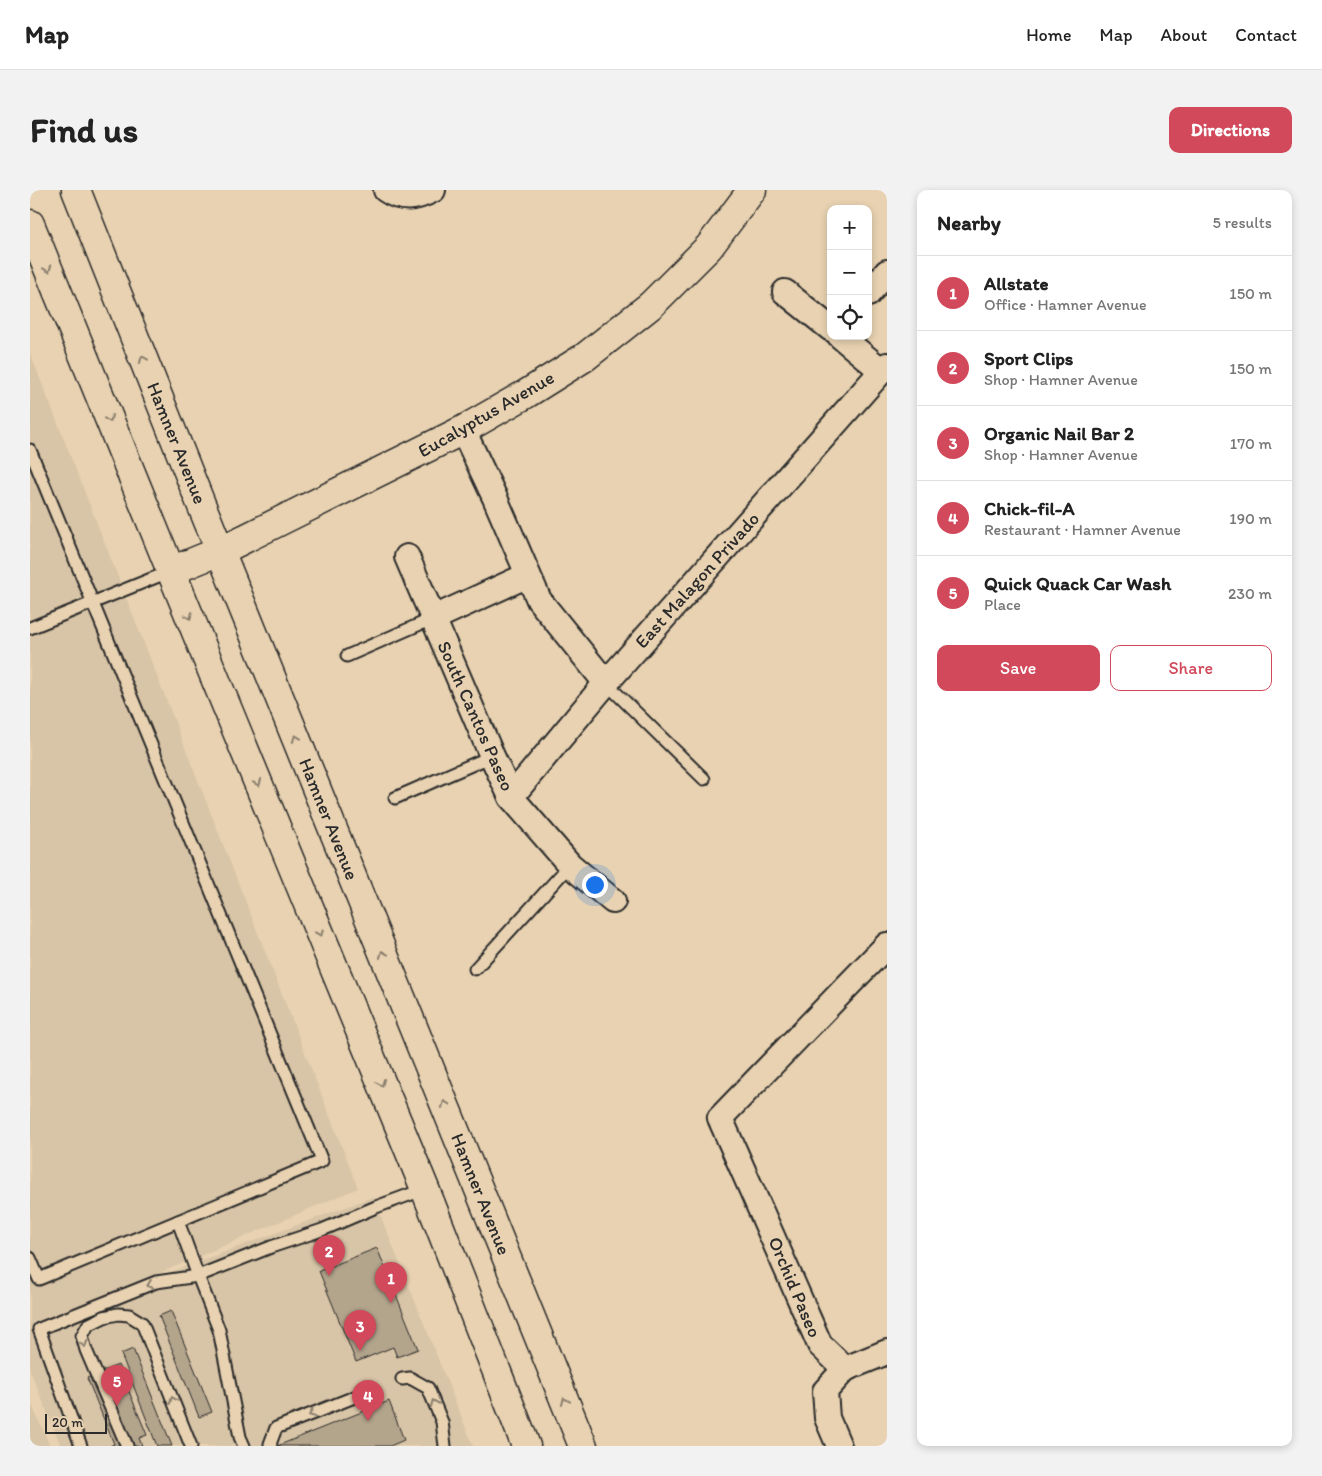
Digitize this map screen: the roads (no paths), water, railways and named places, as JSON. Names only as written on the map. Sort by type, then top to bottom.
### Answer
[{"type":"main road","name":"Hamner Avenue","points":[[76,190],[220,551],[583,1446]]},
{"type":"main road","name":"Eucalyptus Avenue","points":[[171,571],[220,551],[464,430],[526,394],[585,356],[651,305],[709,247],[752,190]]},
{"type":"main road","points":[[30,224],[425,1189],[526,1446]]},
{"type":"street","points":[[395,194],[426,193],[433,190]]},
{"type":"street","points":[[872,289],[887,272]]},
{"type":"street","points":[[785,292],[827,326]]},
{"type":"street","points":[[846,340],[885,368]]},
{"type":"street","name":"East Malagon Privado","points":[[511,797],[606,683],[885,368]]},
{"type":"street","points":[[464,430],[539,600],[606,683]]},
{"type":"street","name":"South Cantos Paseo","points":[[407,557],[511,797],[570,865],[613,901]]},
{"type":"street","points":[[434,618],[528,575]]},
{"type":"street","name":"Orchid Paseo","points":[[845,1369],[820,1345],[720,1118],[887,945]]},
{"type":"street","points":[[839,1446],[827,1418],[825,1391],[845,1369],[887,1352]]},
{"type":"lane","points":[[30,450],[322,1161],[39,1279],[30,1258]]},
{"type":"lane","points":[[30,628],[171,571]]},
{"type":"lane","points":[[347,656],[434,618]]},
{"type":"lane","points":[[606,683],[704,779]]},
{"type":"lane","points":[[395,798],[492,756]]},
{"type":"lane","points":[[475,969],[570,865]]},
{"type":"lane","points":[[81,1446],[39,1329],[156,1282],[198,1276],[425,1189]]},
{"type":"lane","points":[[178,1221],[219,1330],[240,1437],[244,1446]]},
{"type":"lane","points":[[127,1446],[86,1350],[82,1336],[88,1324],[104,1317],[118,1314],[129,1315],[142,1323],[191,1446]]},
{"type":"lane","points":[[402,1379],[410,1378],[428,1388],[442,1422],[445,1446]]},
{"type":"lane","points":[[271,1446],[276,1428],[357,1396]]},
{"type":"place","name":"Sport Clips","points":[[329,1276]]},
{"type":"place","name":"Allstate","points":[[391,1303]]},
{"type":"place","name":"Organic Nail Bar 2","points":[[360,1351]]},
{"type":"place","name":"Quick Quack Car Wash","points":[[117,1406]]},
{"type":"place","name":"Chick-fil-A","points":[[368,1421]]}]
